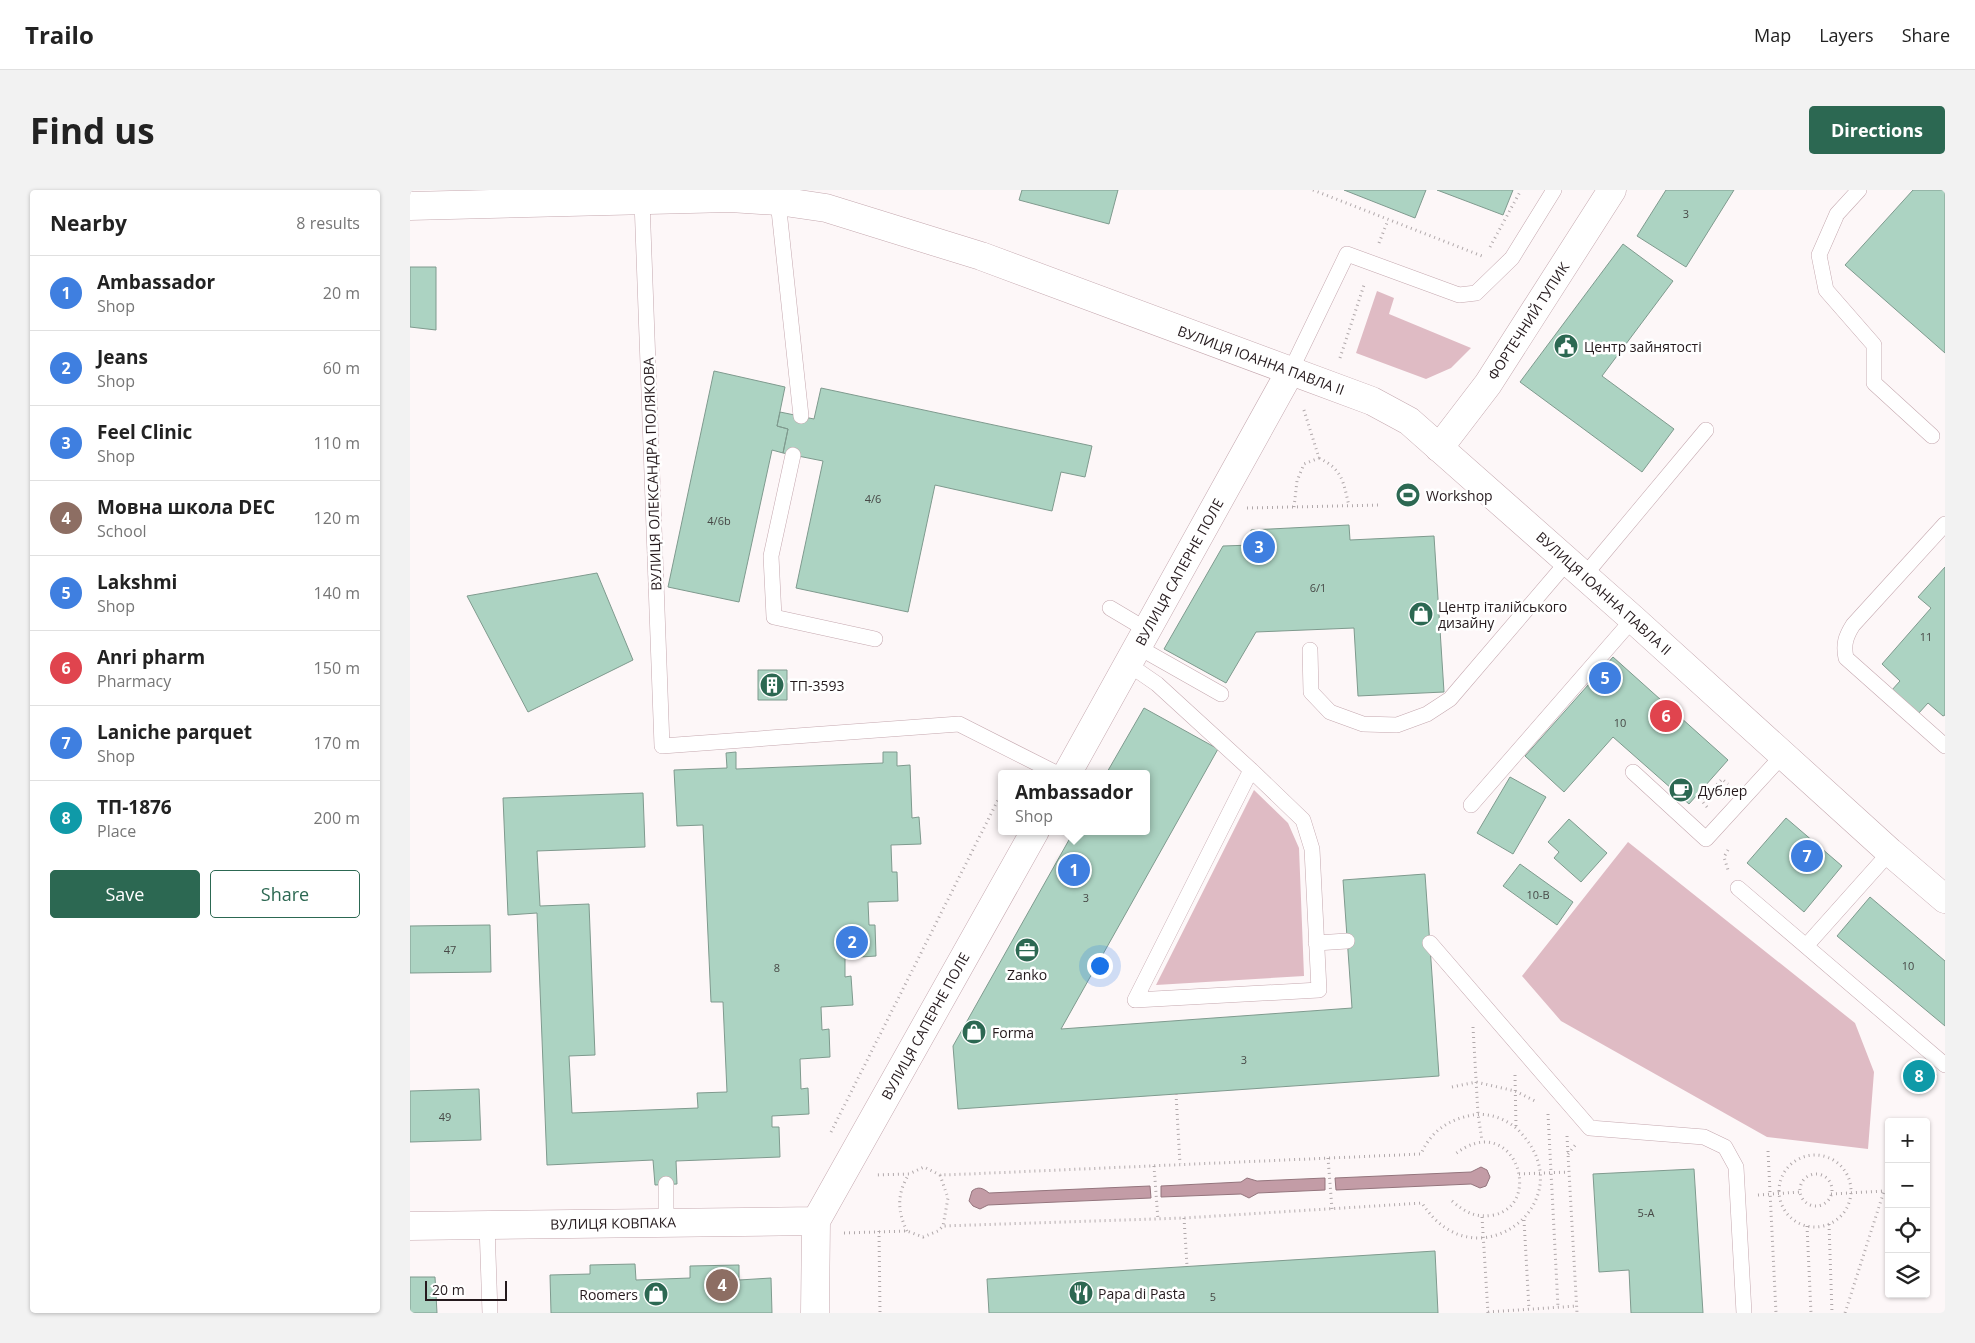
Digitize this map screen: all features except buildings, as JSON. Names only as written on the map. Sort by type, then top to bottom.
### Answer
[{"type":"street","name":"ФОРТЕЧНИЙ ТУПИК","points":[[1438,448],[1488,384],[1612,190]]},
{"type":"street","name":"ВУЛИЦЯ ІОАННА ПАВЛА II","points":[[410,206],[730,198],[778,201],[826,208],[981,256],[1372,401],[1408,421],[1576,568],[1890,852],[1944,895]]},
{"type":"street","name":"ВУЛИЦЯ САПЕРНЕ ПОЛЕ","points":[[1069,770],[1291,370]]},
{"type":"street","name":"ВУЛИЦЯ САПЕРНЕ ПОЛЕ","points":[[827,1227],[1032,835]]},
{"type":"street","name":"ВУЛИЦЯ КОВПАКА","points":[[410,1226],[666,1222],[827,1227]]},
{"type":"street","points":[[815,1313],[827,1227]]},
{"type":"lane","points":[[1291,370],[1348,254],[1459,295],[1476,293],[1512,258],[1554,190]]},
{"type":"lane","points":[[1859,190],[1837,214],[1819,255],[1826,290],[1874,345],[1874,383],[1932,436]]},
{"type":"lane","name":"ВУЛИЦЯ ОЛЕКСАНДРА ПОЛЯКОВА","points":[[642,201],[662,746],[959,724],[1050,770]]},
{"type":"lane","points":[[778,201],[801,416]]},
{"type":"lane","points":[[1310,650],[1311,692],[1330,712],[1363,724],[1397,725],[1427,714],[1450,699],[1706,430]]},
{"type":"lane","points":[[793,455],[772,556],[774,617],[875,639]]},
{"type":"lane","points":[[1945,524],[1853,625],[1846,636],[1844,647],[1846,658],[1945,746]]},
{"type":"lane","points":[[1110,608],[1138,647],[1157,684],[1252,770],[1302,820],[1312,849],[1319,990],[1135,1000],[1252,770]]},
{"type":"lane","points":[[1471,805],[1633,619]]},
{"type":"lane","points":[[1138,647],[1220,694]]},
{"type":"lane","points":[[1633,772],[1706,838],[1783,755]]},
{"type":"lane","points":[[1806,946],[1890,852]]},
{"type":"lane","points":[[1738,888],[1945,1065]]},
{"type":"lane","points":[[1316,943],[1348,941]]},
{"type":"lane","points":[[1430,943],[1590,1128],[1704,1137],[1726,1147],[1736,1167],[1744,1313]]},
{"type":"lane","points":[[666,1184],[666,1222]]},
{"type":"lane","points":[[487,1225],[490,1313]]},
{"type":"path","points":[[1313,190],[1485,257]]},
{"type":"path","points":[[1489,248],[1521,190]]},
{"type":"path","points":[[1340,358],[1371,262],[1388,220]]},
{"type":"path","points":[[1301,398],[1318,458],[1334,466],[1344,484],[1349,506]]},
{"type":"path","points":[[1294,507],[1297,481],[1304,464],[1318,458]]},
{"type":"path","points":[[1246,508],[1381,505]]},
{"type":"path","points":[[830,1135],[998,800]]},
{"type":"path","points":[[1728,848],[1724,857],[1729,873],[1738,888]]},
{"type":"path","points":[[1471,990],[1478,1114],[1482,1141]]},
{"type":"path","points":[[1514,1039],[1516,1127]]},
{"type":"path","points":[[1545,1076],[1552,1172],[1558,1307]]},
{"type":"path","points":[[1452,1087],[1476,1082],[1515,1091],[1547,1107]]},
{"type":"path","points":[[1176,1094],[1180,1164]]},
{"type":"path","points":[[864,1175],[909,1174],[924,1167],[940,1174],[1421,1154],[1426,1142],[1440,1128],[1458,1118],[1478,1114],[1498,1117],[1516,1127],[1530,1142],[1539,1161],[1541,1182],[1536,1202],[1524,1219],[1508,1232],[1484,1238],[1468,1238],[1448,1231],[1432,1218],[1422,1203],[1158,1220],[943,1226]]},
{"type":"path","points":[[1577,1313],[1566,1118],[1585,1122]]},
{"type":"path","points":[[1452,1201],[1465,1213],[1482,1217],[1499,1213],[1513,1202],[1520,1187],[1519,1174],[1511,1155],[1498,1145],[1482,1141],[1466,1145],[1454,1155]]},
{"type":"path","points":[[1768,1151],[1776,1313]]},
{"type":"path","points":[[1807,1156],[1824,1156],[1839,1163],[1849,1177],[1851,1193],[1846,1210],[1836,1221],[1822,1226],[1807,1226],[1793,1220],[1784,1208],[1779,1194],[1782,1177],[1792,1164],[1807,1156]]},
{"type":"path","points":[[1328,1158],[1332,1209]]},
{"type":"path","points":[[1154,1166],[1158,1220]]},
{"type":"path","points":[[1519,1174],[1569,1172]]},
{"type":"path","points":[[906,1230],[902,1220],[900,1194],[909,1174]]},
{"type":"path","points":[[827,1227],[879,1232],[906,1230],[923,1237],[938,1231],[943,1226],[948,1198],[940,1174]]},
{"type":"path","points":[[1814,1174],[1823,1175],[1830,1181],[1832,1189],[1825,1203],[1817,1206],[1809,1205],[1803,1199],[1800,1192],[1801,1183],[1806,1176],[1814,1174]]},
{"type":"path","points":[[1831,1194],[1884,1191],[1845,1313]]},
{"type":"path","points":[[1737,1196],[1800,1192]]},
{"type":"path","points":[[1482,1217],[1488,1313],[1577,1306]]},
{"type":"path","points":[[1184,1218],[1187,1266]]},
{"type":"path","points":[[1524,1219],[1528,1309]]},
{"type":"path","points":[[1829,1224],[1832,1313]]},
{"type":"path","points":[[1807,1226],[1811,1313]]},
{"type":"path","points":[[879,1232],[880,1313]]},
{"type":"shaded area","points":[[1377,291],[1394,298],[1389,314],[1471,348],[1451,368],[1426,379],[1356,353]]},
{"type":"shaded area","points":[[1254,790],[1288,823],[1299,848],[1304,976],[1156,985]]},
{"type":"shaded area","points":[[1628,842],[1855,1023],[1874,1072],[1868,1149],[1767,1137],[1561,1021],[1522,976]]},
{"type":"shaded area","points":[[1481,1167],[1487,1170],[1490,1177],[1486,1186],[1480,1188],[1471,1184],[1336,1190],[1335,1178],[1471,1172]]},
{"type":"shaded area","points":[[1247,1178],[1257,1181],[1325,1178],[1325,1190],[1258,1193],[1249,1198],[1241,1194],[1161,1197],[1161,1186],[1241,1182]]},
{"type":"shaded area","points":[[1150,1186],[1151,1198],[988,1205],[980,1209],[973,1206],[969,1201],[972,1191],[978,1188],[989,1193]]},
{"type":"place","name":"Центр зайнятості","points":[[1566,346]]},
{"type":"place","name":"Workshop","points":[[1408,495]]},
{"type":"place","name":"Feel Clinic","points":[[1259,547]]},
{"type":"place","name":"Центр італійського дизайну","points":[[1421,614]]},
{"type":"place","name":"Lakshmi","points":[[1605,678]]},
{"type":"place","name":"ТП-3593","points":[[772,685]]},
{"type":"place","name":"Anri pharm","points":[[1666,716]]},
{"type":"place","name":"Дублер","points":[[1681,790]]},
{"type":"place","name":"Laniche parquet","points":[[1807,856]]},
{"type":"place","name":"Ambassador","points":[[1074,870]]},
{"type":"place","name":"Jeans","points":[[852,942]]},
{"type":"place","name":"Zanko","points":[[1027,950]]},
{"type":"place","name":"Forma","points":[[974,1032]]},
{"type":"place","name":"ТП-1876","points":[[1919,1076]]},
{"type":"place","name":"Мовна школа DEC","points":[[722,1285]]},
{"type":"place","name":"Papa di Pasta","points":[[1081,1293]]},
{"type":"place","name":"Roomers","points":[[656,1294]]}]
